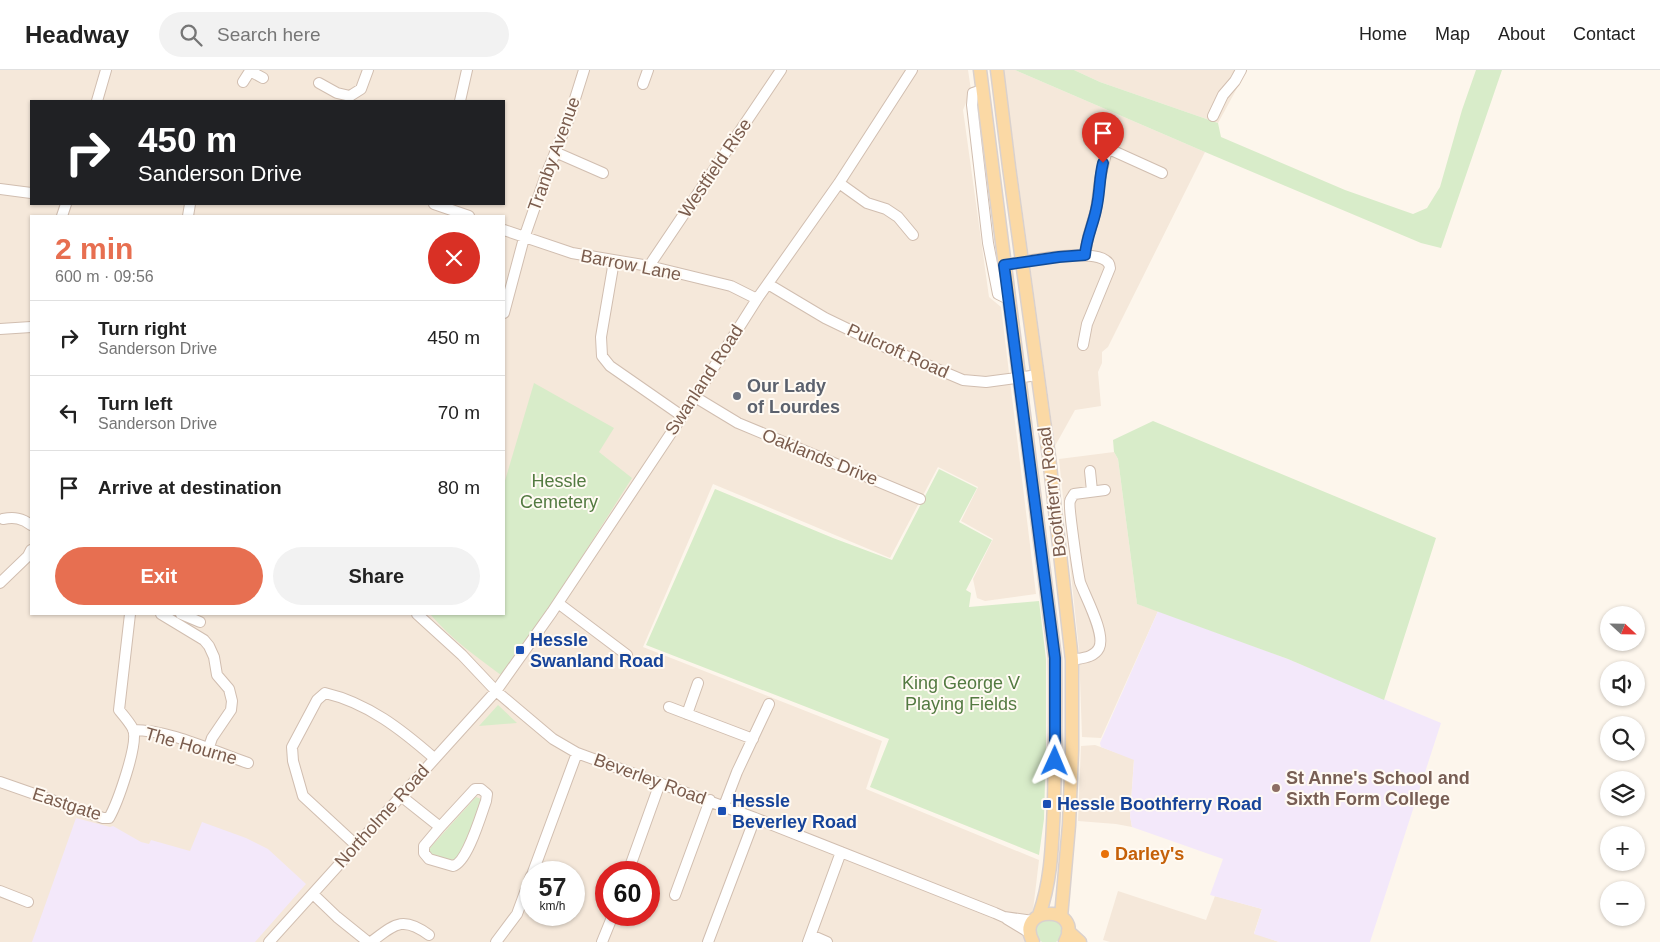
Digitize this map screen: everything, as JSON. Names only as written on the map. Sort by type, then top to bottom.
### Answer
[{"type":"main road","name":"Boothferry Road","points":[[980,70],[1055,658],[1056,744],[1052,850],[1046,895],[1034,928]]},
{"type":"main road","name":"Boothferry Road","points":[[997,70],[1049,458],[1072,660],[1072,750],[1069,825],[1061,917]]},
{"type":"main road","points":[[1034,928],[1050,912],[1065,921],[1066,936],[1080,942]]},
{"type":"street","points":[[97,100],[106,70]]},
{"type":"street","points":[[243,82],[250,70],[263,78]]},
{"type":"street","points":[[319,83],[337,93],[350,96],[361,89],[368,70]]},
{"type":"street","points":[[460,100],[467,70]]},
{"type":"street","name":"Tranby Avenue","points":[[505,309],[524,238],[568,121],[584,70]]},
{"type":"street","points":[[643,84],[648,70]]},
{"type":"street","name":"Westfield Rise","points":[[649,266],[781,70]]},
{"type":"street","name":"Swanland Road","points":[[496,691],[558,603],[696,397],[757,300],[839,183],[912,70]]},
{"type":"street","points":[[1212,116],[1223,95],[1235,82],[1241,70]]},
{"type":"street","name":"Boothferry Road","points":[[982,90],[973,93],[972,105],[988,242],[998,294],[1008,299]]},
{"type":"street","points":[[1088,140],[1162,173]]},
{"type":"street","points":[[1085,255],[1096,210],[1100,179],[1107,149]]},
{"type":"street","points":[[555,152],[603,172]]},
{"type":"street","points":[[839,183],[867,203],[886,208],[898,217],[913,235]]},
{"type":"street","points":[[0,189],[30,193]]},
{"type":"street","points":[[437,205],[466,215]]},
{"type":"street","name":"Barrow Lane","points":[[505,230],[572,253],[649,266],[731,286],[757,300]]},
{"type":"street","points":[[1004,265],[1085,255],[1106,259],[1109,262],[1111,266],[1087,324],[1083,345]]},
{"type":"street","points":[[614,261],[601,337],[602,356],[610,366],[682,416]]},
{"type":"street","name":"Pulcroft Road","points":[[768,284],[825,318],[885,347],[963,380],[986,382],[1038,374]]},
{"type":"street","points":[[0,328],[30,326]]},
{"type":"street","name":"Oaklands Drive","points":[[696,397],[738,423],[920,499]]},
{"type":"street","points":[[1090,471],[1092,491]]},
{"type":"street","points":[[1072,660],[1089,657],[1099,649],[1101,640],[1096,621],[1080,580],[1070,502],[1074,494],[1105,490]]},
{"type":"street","points":[[1,519],[25,520],[30,525]]},
{"type":"street","points":[[0,583],[30,552]]},
{"type":"street","points":[[558,603],[627,655]]},
{"type":"street","points":[[130,615],[119,710],[134,730]]},
{"type":"street","points":[[183,615],[200,622]]},
{"type":"street","name":"Beverley Road","points":[[418,615],[462,655],[496,691],[553,739],[577,753],[710,800],[1034,928]]},
{"type":"street","points":[[162,618],[204,640],[214,657],[217,675],[228,689],[232,700],[231,710],[212,738],[208,750]]},
{"type":"street","points":[[687,714],[698,683]]},
{"type":"street","name":"Northolme Road","points":[[269,942],[496,691]]},
{"type":"street","points":[[356,845],[303,796],[293,761],[292,747],[317,700],[325,693],[340,696],[358,704],[380,716],[434,758]]},
{"type":"street","points":[[724,806],[769,704]]},
{"type":"street","points":[[669,707],[753,739]]},
{"type":"street","name":"The Hourne","points":[[134,730],[148,730],[248,763]]},
{"type":"street","name":"Eastgate","points":[[0,782],[103,818],[109,818],[131,759],[134,745],[134,730]]},
{"type":"street","points":[[537,861],[577,753]]},
{"type":"street","points":[[632,861],[660,783]]},
{"type":"street","points":[[475,789],[481,789],[487,794],[464,857],[457,865],[453,866],[429,859],[424,853],[424,846],[440,827],[475,789]]},
{"type":"street","points":[[401,796],[440,827]]},
{"type":"street","points":[[675,896],[710,800]]},
{"type":"street","points":[[708,942],[755,818]]},
{"type":"street","points":[[827,942],[809,939],[841,852]]},
{"type":"street","points":[[0,891],[28,902]]},
{"type":"street","points":[[313,894],[337,918],[369,942],[392,927],[407,923],[419,928],[428,935]]},
{"type":"street","points":[[496,942],[517,914],[520,906]]},
{"type":"street","points":[[602,942],[608,926]]},
{"type":"shaded area","points":[[0,70],[968,70],[971,90],[963,110],[989,297],[1001,307],[1036,594],[985,601],[977,598],[973,579],[993,539],[961,521],[978,487],[938,467],[890,558],[713,484],[643,647],[882,741],[866,789],[1039,860],[1033,910],[1022,925],[1025,942],[0,942]]},
{"type":"shaded area","points":[[1003,70],[1015,70],[1205,152],[1108,347],[1102,352],[1102,363],[1098,372],[1101,406],[1075,410],[1055,446]]},
{"type":"shaded area","points":[[1074,70],[1247,70],[1218,123],[1100,82]]},
{"type":"shaded area","points":[[1114,452],[1118,459],[1137,604],[1158,611],[1101,738],[1082,737],[1079,650],[1059,459]]},
{"type":"shaded area","name":"St Anne's School and Sixth Form College","points":[[1158,611],[1288,659],[1441,723],[1370,942],[1279,942],[1254,934],[1262,909],[1210,895],[1223,859],[1132,827],[1130,816],[1134,760],[1101,747],[1100,743]]},
{"type":"shaded area","points":[[1095,745],[1134,759],[1130,816],[1132,827],[1078,821],[1081,746]]},
{"type":"shaded area","points":[[76,818],[110,827],[113,826],[141,842],[149,844],[151,840],[190,851],[202,822],[246,838],[268,849],[306,884],[255,942],[32,942]]},
{"type":"shaded area","points":[[1118,891],[1206,920],[1215,896],[1262,909],[1254,933],[1279,942],[1110,942],[1103,940]]},
{"type":"green space","points":[[1015,70],[1074,70],[1100,82],[1218,123],[1221,137],[1345,190],[1413,214],[1427,208],[1440,187],[1462,110],[1476,70],[1502,70],[1441,248],[1421,243]]},
{"type":"green space","name":"Hessle Cemetery","points":[[534,383],[614,428],[599,452],[632,478],[505,678],[456,640],[431,615],[505,615],[505,481]]},
{"type":"green space","points":[[1153,421],[1436,538],[1384,700],[1288,659],[1137,604],[1118,459],[1114,452],[1113,440]]},
{"type":"green space","name":"King George V Playing Fields","points":[[939,469],[977,488],[959,522],[992,540],[966,590],[971,593],[969,607],[1039,601],[1046,659],[1046,744],[1044,819],[1039,855],[870,787],[889,739],[646,645],[715,489],[833,538],[892,560]]},
{"type":"green space","points":[[498,705],[517,723],[479,726]]},
{"type":"green space","points":[[476,797],[481,799],[481,805],[459,858],[454,863],[429,857],[429,849]]},
{"type":"green space","points":[[1044,919],[1054,919],[1061,926],[1061,936],[1054,943],[1044,943],[1037,936],[1037,926]]},
{"type":"place","name":"Our Lady of Lourdes","points":[[737,396]]},
{"type":"place","name":"Hessle Swanland Road","points":[[520,650]]},
{"type":"place","name":"St Anne's School and Sixth Form College","points":[[1276,788]]},
{"type":"place","name":"Hessle Boothferry Road","points":[[1047,804]]},
{"type":"place","name":"Hessle Beverley Road","points":[[722,811]]},
{"type":"place","name":"Darley's","points":[[1105,854]]},
{"type":"route","points":[[1055,761],[1055,658],[1004,265],[1085,255],[1098,202],[1098,187],[1103,163]]}]
